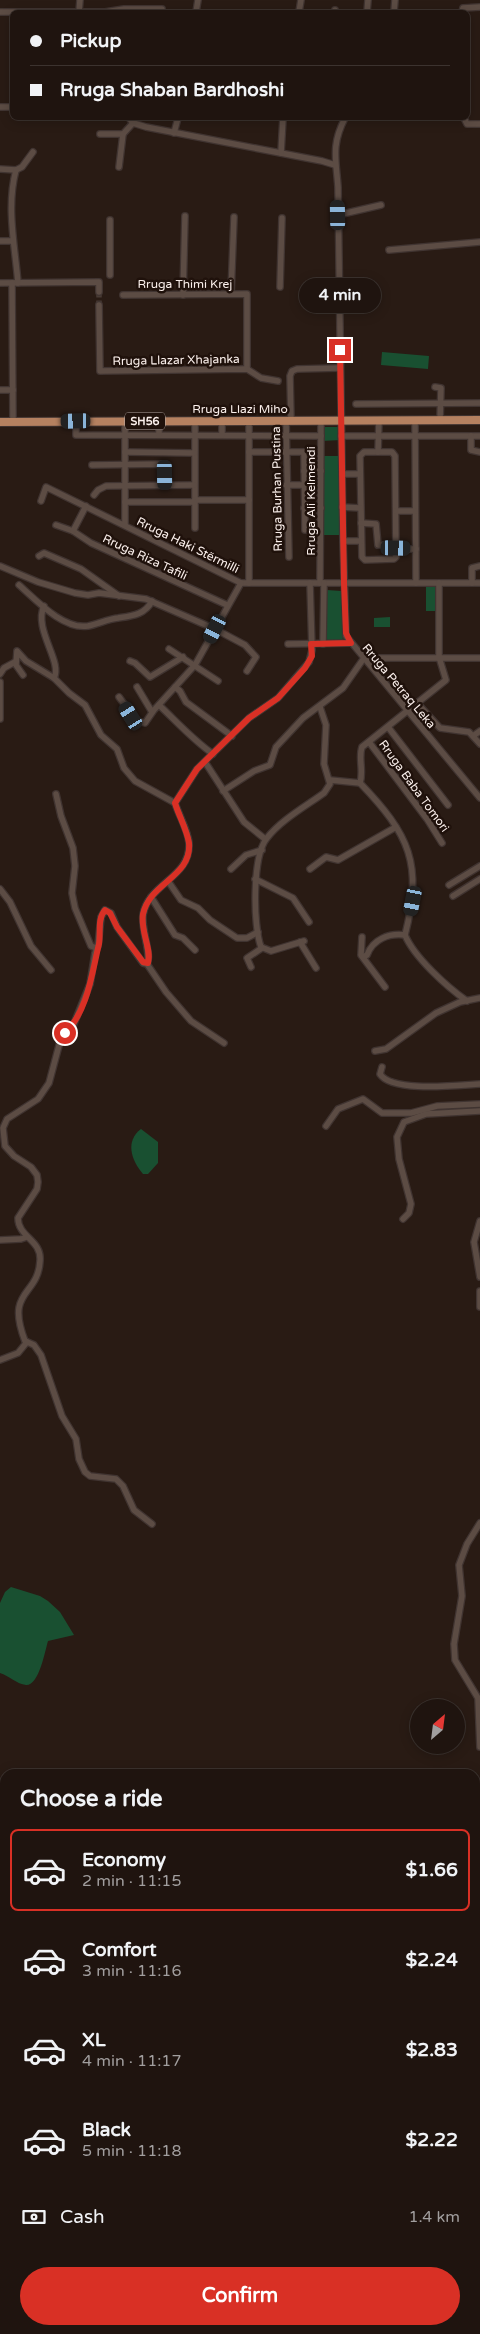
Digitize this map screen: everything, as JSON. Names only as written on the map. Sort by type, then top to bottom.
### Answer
[{"type":"main road","name":"Rruga Llazi Miho","points":[[0,422],[480,420]]},
{"type":"street","points":[[462,10],[463,8],[480,6]]},
{"type":"street","points":[[118,10],[162,9]]},
{"type":"street","points":[[119,167],[123,134],[131,120],[174,133],[322,161],[335,166]]},
{"type":"street","points":[[174,133],[177,120]]},
{"type":"street","points":[[280,154],[283,120]]},
{"type":"street","name":"Rruga Petraq Leka","points":[[344,120],[335,142],[335,166],[337,173],[338,215],[340,420],[346,633],[351,643],[480,798]]},
{"type":"street","points":[[465,120],[467,124],[480,124]]},
{"type":"street","points":[[100,134],[123,134]]},
{"type":"street","points":[[0,169],[16,170],[22,167],[33,152]]},
{"type":"street","points":[[13,422],[15,283],[12,241],[12,194],[16,170]]},
{"type":"street","points":[[338,215],[381,205]]},
{"type":"street","points":[[183,295],[185,216]]},
{"type":"street","points":[[232,294],[234,217]]},
{"type":"street","points":[[280,288],[282,218]]},
{"type":"street","points":[[110,220],[110,275]]},
{"type":"street","points":[[0,241],[12,241]]},
{"type":"street","points":[[389,250],[480,242]]},
{"type":"street","points":[[0,283],[99,282],[99,292]]},
{"type":"street","name":"Rruga Thimi Krej","points":[[123,295],[247,294],[247,369]]},
{"type":"street","name":"Rruga Llazar Xhajanka","points":[[99,305],[100,371],[247,369],[261,378],[290,381]]},
{"type":"street","points":[[290,381],[291,373],[294,370],[340,368]]},
{"type":"street","name":"Rruga Burhan Pustina","points":[[289,557],[286,435],[290,381]]},
{"type":"street","points":[[435,387],[441,388],[440,420]]},
{"type":"street","points":[[0,390],[13,390]]},
{"type":"street","points":[[356,404],[480,403]]},
{"type":"street","points":[[248,583],[249,420]]},
{"type":"street","name":"Rruga Ali Kelmendi","points":[[321,420],[323,644]]},
{"type":"street","points":[[378,452],[379,420]]},
{"type":"street","points":[[415,420],[416,583]]},
{"type":"street","points":[[76,421],[76,435],[321,436]]},
{"type":"street","points":[[125,421],[125,525]]},
{"type":"street","points":[[159,421],[159,435]]},
{"type":"street","points":[[194,421],[195,528]]},
{"type":"street","points":[[222,421],[222,435]]},
{"type":"street","points":[[341,436],[480,436]]},
{"type":"street","points":[[471,436],[471,450],[480,452]]},
{"type":"street","points":[[125,452],[194,453]]},
{"type":"street","points":[[249,452],[304,452],[304,530]]},
{"type":"street","points":[[392,452],[395,456],[396,547],[394,559],[365,560],[362,557],[359,474],[361,454],[392,452]]},
{"type":"street","points":[[92,465],[165,464],[166,485]]},
{"type":"street","points":[[304,471],[321,472]]},
{"type":"street","points":[[342,474],[359,474]]},
{"type":"street","points":[[94,494],[103,487],[125,485],[194,485]]},
{"type":"street","points":[[286,485],[304,485]]},
{"type":"street","name":"Rruga Haki Stërmilli","points":[[40,501],[46,487],[240,583],[480,583]]},
{"type":"street","points":[[125,502],[249,500]]},
{"type":"street","points":[[73,530],[86,506]]},
{"type":"street","points":[[342,507],[360,508]]},
{"type":"street","points":[[304,508],[321,508]]},
{"type":"street","points":[[396,511],[415,511]]},
{"type":"street","points":[[360,523],[376,524],[378,546],[416,549]]},
{"type":"street","name":"Rruga Riza Tafili","points":[[56,525],[73,530],[91,543],[227,606]]},
{"type":"street","points":[[343,541],[361,541]]},
{"type":"street","points":[[39,556],[44,553],[75,566],[119,596]]},
{"type":"street","points":[[0,566],[38,582],[75,593],[119,596],[152,601],[215,629],[245,645],[256,655],[247,671]]},
{"type":"street","points":[[472,583],[472,568],[480,566]]},
{"type":"street","points":[[128,718],[145,723],[152,712],[195,665],[240,583]]},
{"type":"street","points":[[175,803],[197,769],[256,712],[272,704],[305,668],[312,656],[310,583]]},
{"type":"street","points":[[360,783],[363,771],[361,749],[446,680],[439,657],[439,583]]},
{"type":"street","points":[[19,586],[44,606],[45,609],[65,621],[89,626],[101,621],[139,614],[152,601]]},
{"type":"street","points":[[44,606],[41,619],[56,668],[54,678]]},
{"type":"street","points":[[288,644],[351,643]]},
{"type":"street","points":[[169,649],[218,681]]},
{"type":"street","points":[[23,675],[18,670],[15,662],[16,652],[19,650],[26,661],[54,678],[85,705],[101,735],[116,749],[120,760],[135,781],[175,803],[189,845],[183,867],[168,881],[159,886],[151,897],[143,915],[142,927],[149,959],[147,964]]},
{"type":"street","points":[[130,661],[136,663],[150,677],[183,658]]},
{"type":"street","points":[[223,791],[254,771],[270,765],[276,747],[303,718],[343,688],[364,658],[480,658]]},
{"type":"street","points":[[0,674],[4,668],[15,662]]},
{"type":"street","points":[[0,682],[0,719]]},
{"type":"street","points":[[137,686],[152,712]]},
{"type":"street","points":[[175,687],[186,702],[232,736]]},
{"type":"street","points":[[120,697],[131,716],[137,721]]},
{"type":"street","points":[[418,704],[440,728],[469,732],[480,744]]},
{"type":"street","points":[[159,705],[176,719],[196,742],[213,754]]},
{"type":"street","points":[[262,948],[258,932],[255,879],[265,839],[324,793],[330,786],[330,780],[324,764],[326,725],[320,707]]},
{"type":"street","points":[[388,727],[448,805]]},
{"type":"street","points":[[473,736],[480,731]]},
{"type":"street","name":"Rruga Baba Tomori","points":[[369,742],[427,819],[442,843]]},
{"type":"street","points":[[205,762],[244,822],[265,839]]},
{"type":"street","points":[[330,780],[360,783],[377,801],[396,827],[409,854],[414,874],[413,901],[405,935],[411,947],[445,986],[467,1001]]},
{"type":"street","points":[[56,794],[61,816],[73,848],[72,893],[75,908],[91,946],[96,948]]},
{"type":"street","points":[[310,869],[323,858],[338,860],[396,827]]},
{"type":"street","points":[[231,869],[246,855],[262,850]]},
{"type":"street","points":[[449,885],[480,866]]},
{"type":"street","points":[[255,879],[293,898],[309,922]]},
{"type":"street","points":[[453,896],[480,879]]},
{"type":"street","points":[[168,881],[181,900],[198,908],[210,920],[237,938],[246,938],[258,932]]},
{"type":"street","points":[[0,889],[10,902],[31,946],[51,970]]},
{"type":"street","points":[[151,897],[175,935],[183,938],[195,950]]},
{"type":"street","points":[[152,1524],[134,1510],[124,1486],[116,1479],[90,1476],[85,1472],[79,1458],[76,1439],[62,1416],[41,1355],[34,1345],[27,1342],[22,1333],[18,1310],[20,1299],[36,1275],[40,1262],[38,1248],[20,1229],[18,1218],[37,1189],[37,1175],[31,1167],[8,1150],[4,1141],[3,1128],[7,1119],[38,1099],[49,1083],[61,1038],[73,1026],[87,993],[98,946],[101,917],[103,912],[107,910],[124,938],[143,962],[147,964],[166,992],[191,1021],[224,1043]]},
{"type":"street","points":[[363,957],[367,955],[370,947],[385,936],[405,935]]},
{"type":"street","points":[[362,937],[361,955],[385,988]]},
{"type":"street","points":[[262,948],[271,951],[302,942],[316,968]]},
{"type":"street","points":[[251,967],[246,958],[262,948]]},
{"type":"street","points":[[375,1052],[386,1049],[432,1015],[460,1002],[480,998]]},
{"type":"street","points":[[382,1067],[380,1074],[384,1078],[402,1085],[480,1084]]},
{"type":"street","points":[[326,1126],[338,1109],[363,1099],[382,1113],[410,1113],[436,1106],[480,1104]]},
{"type":"street","points":[[403,1219],[409,1213],[411,1204],[399,1159],[398,1137],[404,1122],[426,1114],[480,1110]]},
{"type":"street","points":[[480,1221],[474,1242],[480,1277]]},
{"type":"street","points":[[0,1240],[27,1237]]},
{"type":"street","points":[[480,1292],[480,1307]]},
{"type":"street","points":[[0,1360],[18,1353],[27,1342]]},
{"type":"street","points":[[480,1524],[467,1544],[459,1565],[462,1596],[454,1644],[455,1660],[478,1698],[480,1747]]},
{"type":"green space","points":[[382,352],[429,356],[428,369],[381,365]]},
{"type":"green space","points":[[321,427],[341,427],[341,440],[321,441]]},
{"type":"green space","points":[[324,456],[339,456],[340,535],[324,535]]},
{"type":"green space","points":[[426,586],[437,586],[437,611],[426,611]]},
{"type":"green space","points":[[327,590],[341,591],[343,641],[325,642]]},
{"type":"green space","points":[[390,617],[390,627],[374,627],[374,618]]},
{"type":"green space","points":[[141,1129],[158,1142],[158,1163],[148,1174],[143,1174],[135,1163],[131,1145],[136,1134]]},
{"type":"green space","points":[[11,1587],[40,1596],[48,1601],[60,1612],[74,1635],[48,1641],[38,1674],[31,1684],[26,1685],[0,1673],[0,1603],[5,1592]]},
{"type":"tunnel","points":[[99,292],[99,305]]},
{"type":"route","points":[[65,1033],[73,1026],[90,984],[96,948],[98,946],[101,917],[105,910],[109,911],[124,938],[143,962],[148,963],[149,959],[142,927],[145,907],[155,890],[183,867],[189,845],[175,803],[197,769],[249,718],[272,704],[278,698],[305,668],[312,656],[311,644],[351,643],[346,636],[344,583],[340,350]]}]
